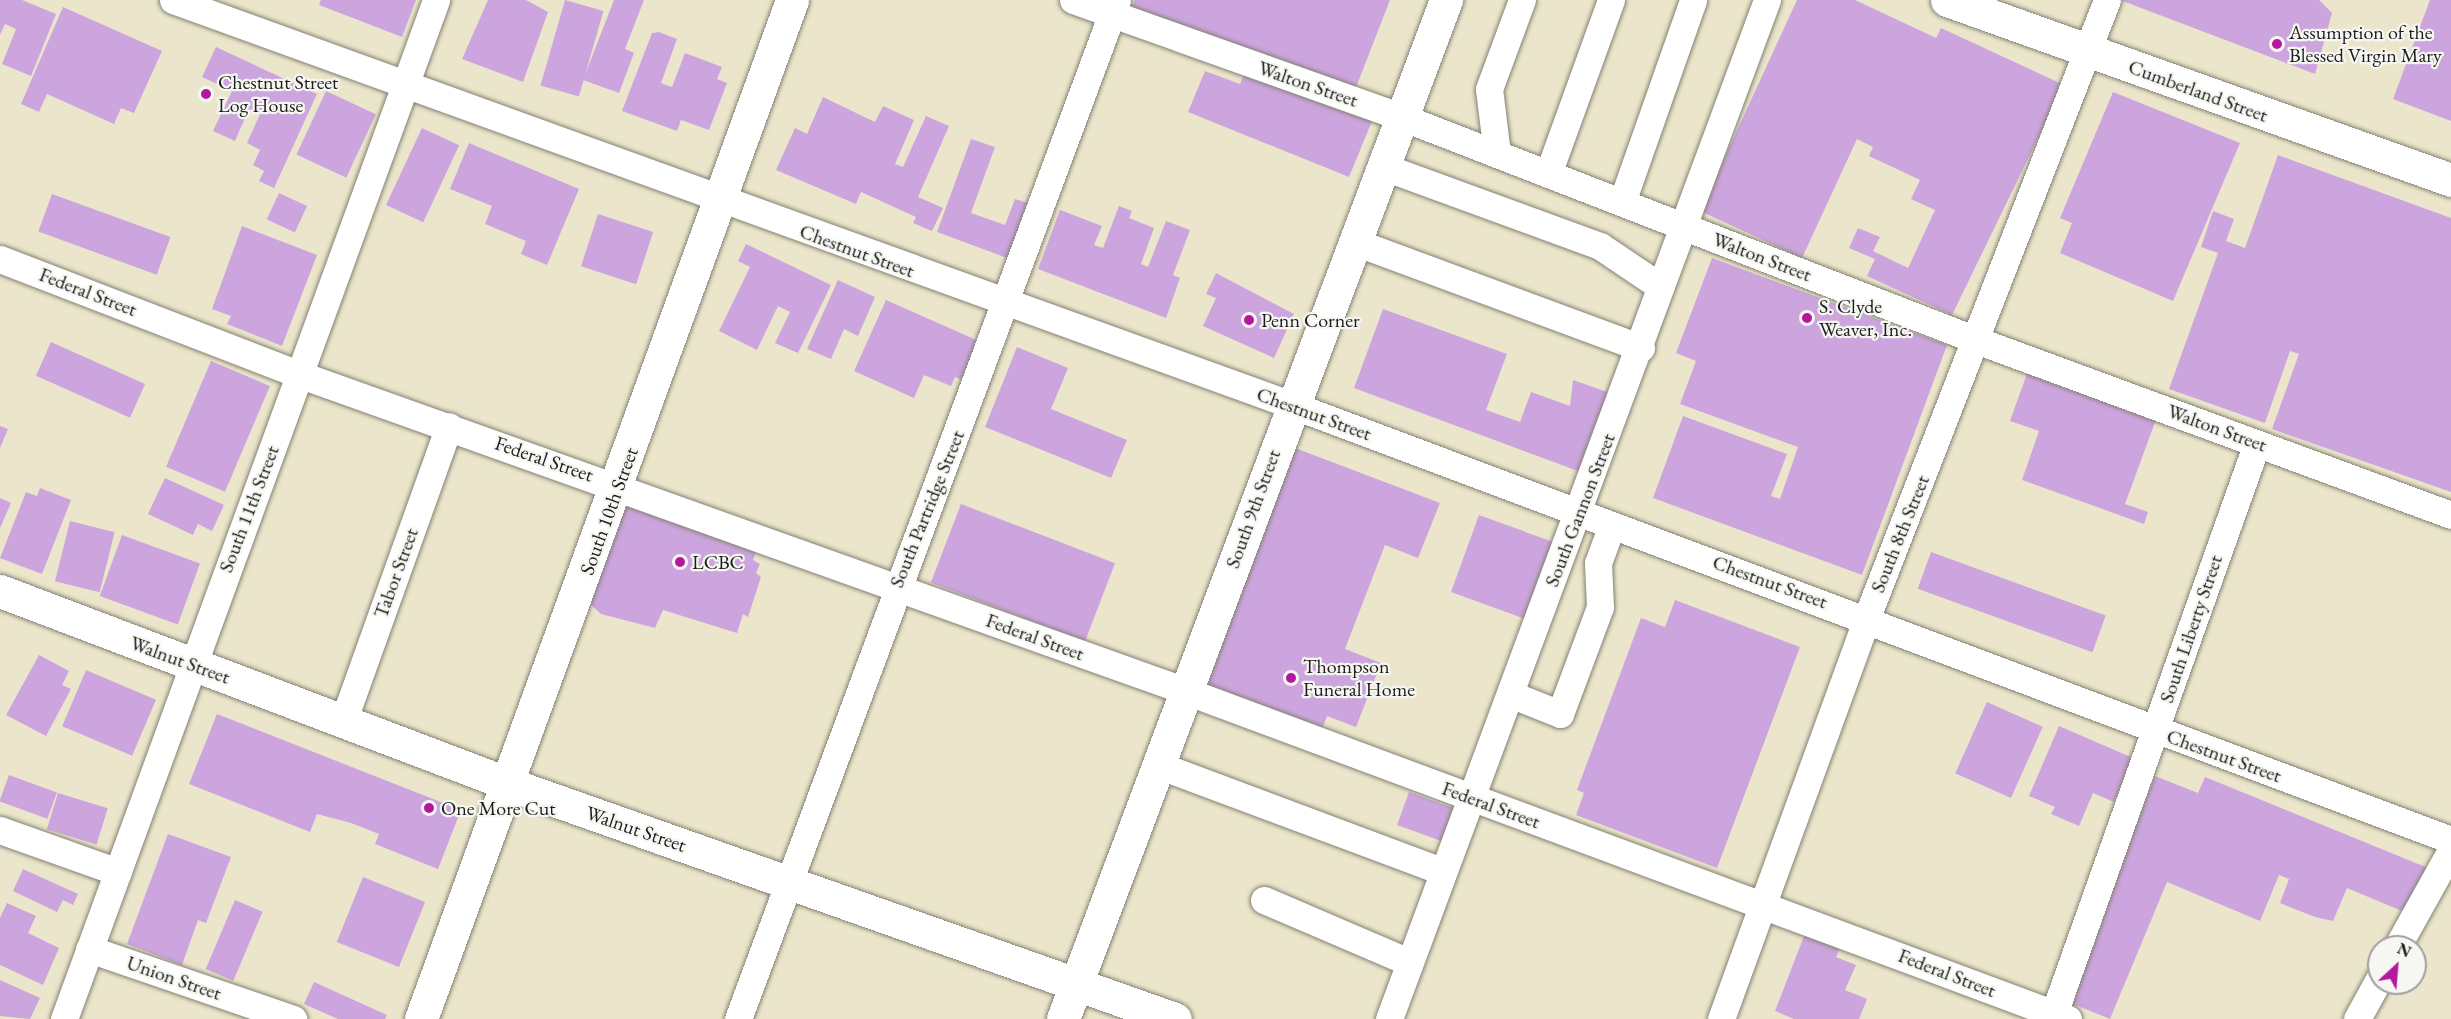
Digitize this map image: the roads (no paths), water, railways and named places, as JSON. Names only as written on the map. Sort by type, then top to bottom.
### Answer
[{"type":"highway","name":"South 10th Street","points":[[421,1019],[619,485],[792,0]]},
{"type":"highway","name":"South 9th Street","points":[[1063,1019],[1292,405],[1404,118],[1446,0]]},
{"type":"highway","name":"Cumberland Street","points":[[1947,0],[2451,180]]},
{"type":"highway","name":"Walnut Street","points":[[0,591],[190,665],[344,719],[508,784],[1076,982],[1175,1019]]},
{"type":"street","name":"Chestnut Street","points":[[173,0],[1008,306],[1292,405],[1866,617],[2156,731],[2451,840]]},
{"type":"street","name":"South 11th Street","points":[[64,1019],[190,665],[301,375],[436,0]]},
{"type":"street","name":"Walton Street","points":[[1073,0],[1115,7],[1976,340],[2451,515]]},
{"type":"street","points":[[1497,154],[1489,89],[1522,0]]},
{"type":"street","points":[[1548,174],[1611,0]]},
{"type":"street","points":[[1622,202],[1694,0]]},
{"type":"street","name":"South Gannon Street","points":[[1389,1019],[1442,871],[1641,348],[1661,287],[1767,0]]},
{"type":"street","name":"South 8th Street","points":[[1721,1019],[1866,617],[2107,0]]},
{"type":"street","name":"South Partridge Street","points":[[738,1019],[793,883],[896,587],[1008,306],[1115,7]]},
{"type":"street","points":[[1384,167],[1600,246],[1661,287]]},
{"type":"street","points":[[1355,242],[1641,348]]},
{"type":"street","name":"Federal Street","points":[[0,258],[301,375],[619,485],[1186,691],[1763,903],[2058,1017]]},
{"type":"street","name":"Tabor Street","points":[[344,719],[448,426]]},
{"type":"street","name":"South Liberty Street","points":[[2058,1017],[2257,443]]},
{"type":"street","points":[[1510,694],[1560,714],[1600,607],[1598,563],[1612,525]]},
{"type":"street","points":[[1158,765],[1442,871]]},
{"type":"street","points":[[0,830],[118,872]]},
{"type":"street","points":[[2404,935],[2451,850]]},
{"type":"street","points":[[1264,900],[1409,962]]},
{"type":"street","name":"Union Street","points":[[89,949],[293,1019]]},
{"type":"street","points":[[2357,1019],[2370,995]]},
{"type":"place","name":"Assumption of the Blessed Virgin Mary","points":[[2277,44]]},
{"type":"place","name":"Chestnut Street Log House","points":[[206,94]]},
{"type":"place","name":"S. Clyde Weaver, Inc.","points":[[1807,318]]},
{"type":"place","name":"Penn Corner","points":[[1249,320]]},
{"type":"place","name":"LCBC","points":[[680,562]]},
{"type":"place","name":"Thompson Funeral Home","points":[[1291,678]]},
{"type":"place","name":"One More Cut","points":[[429,808]]}]
